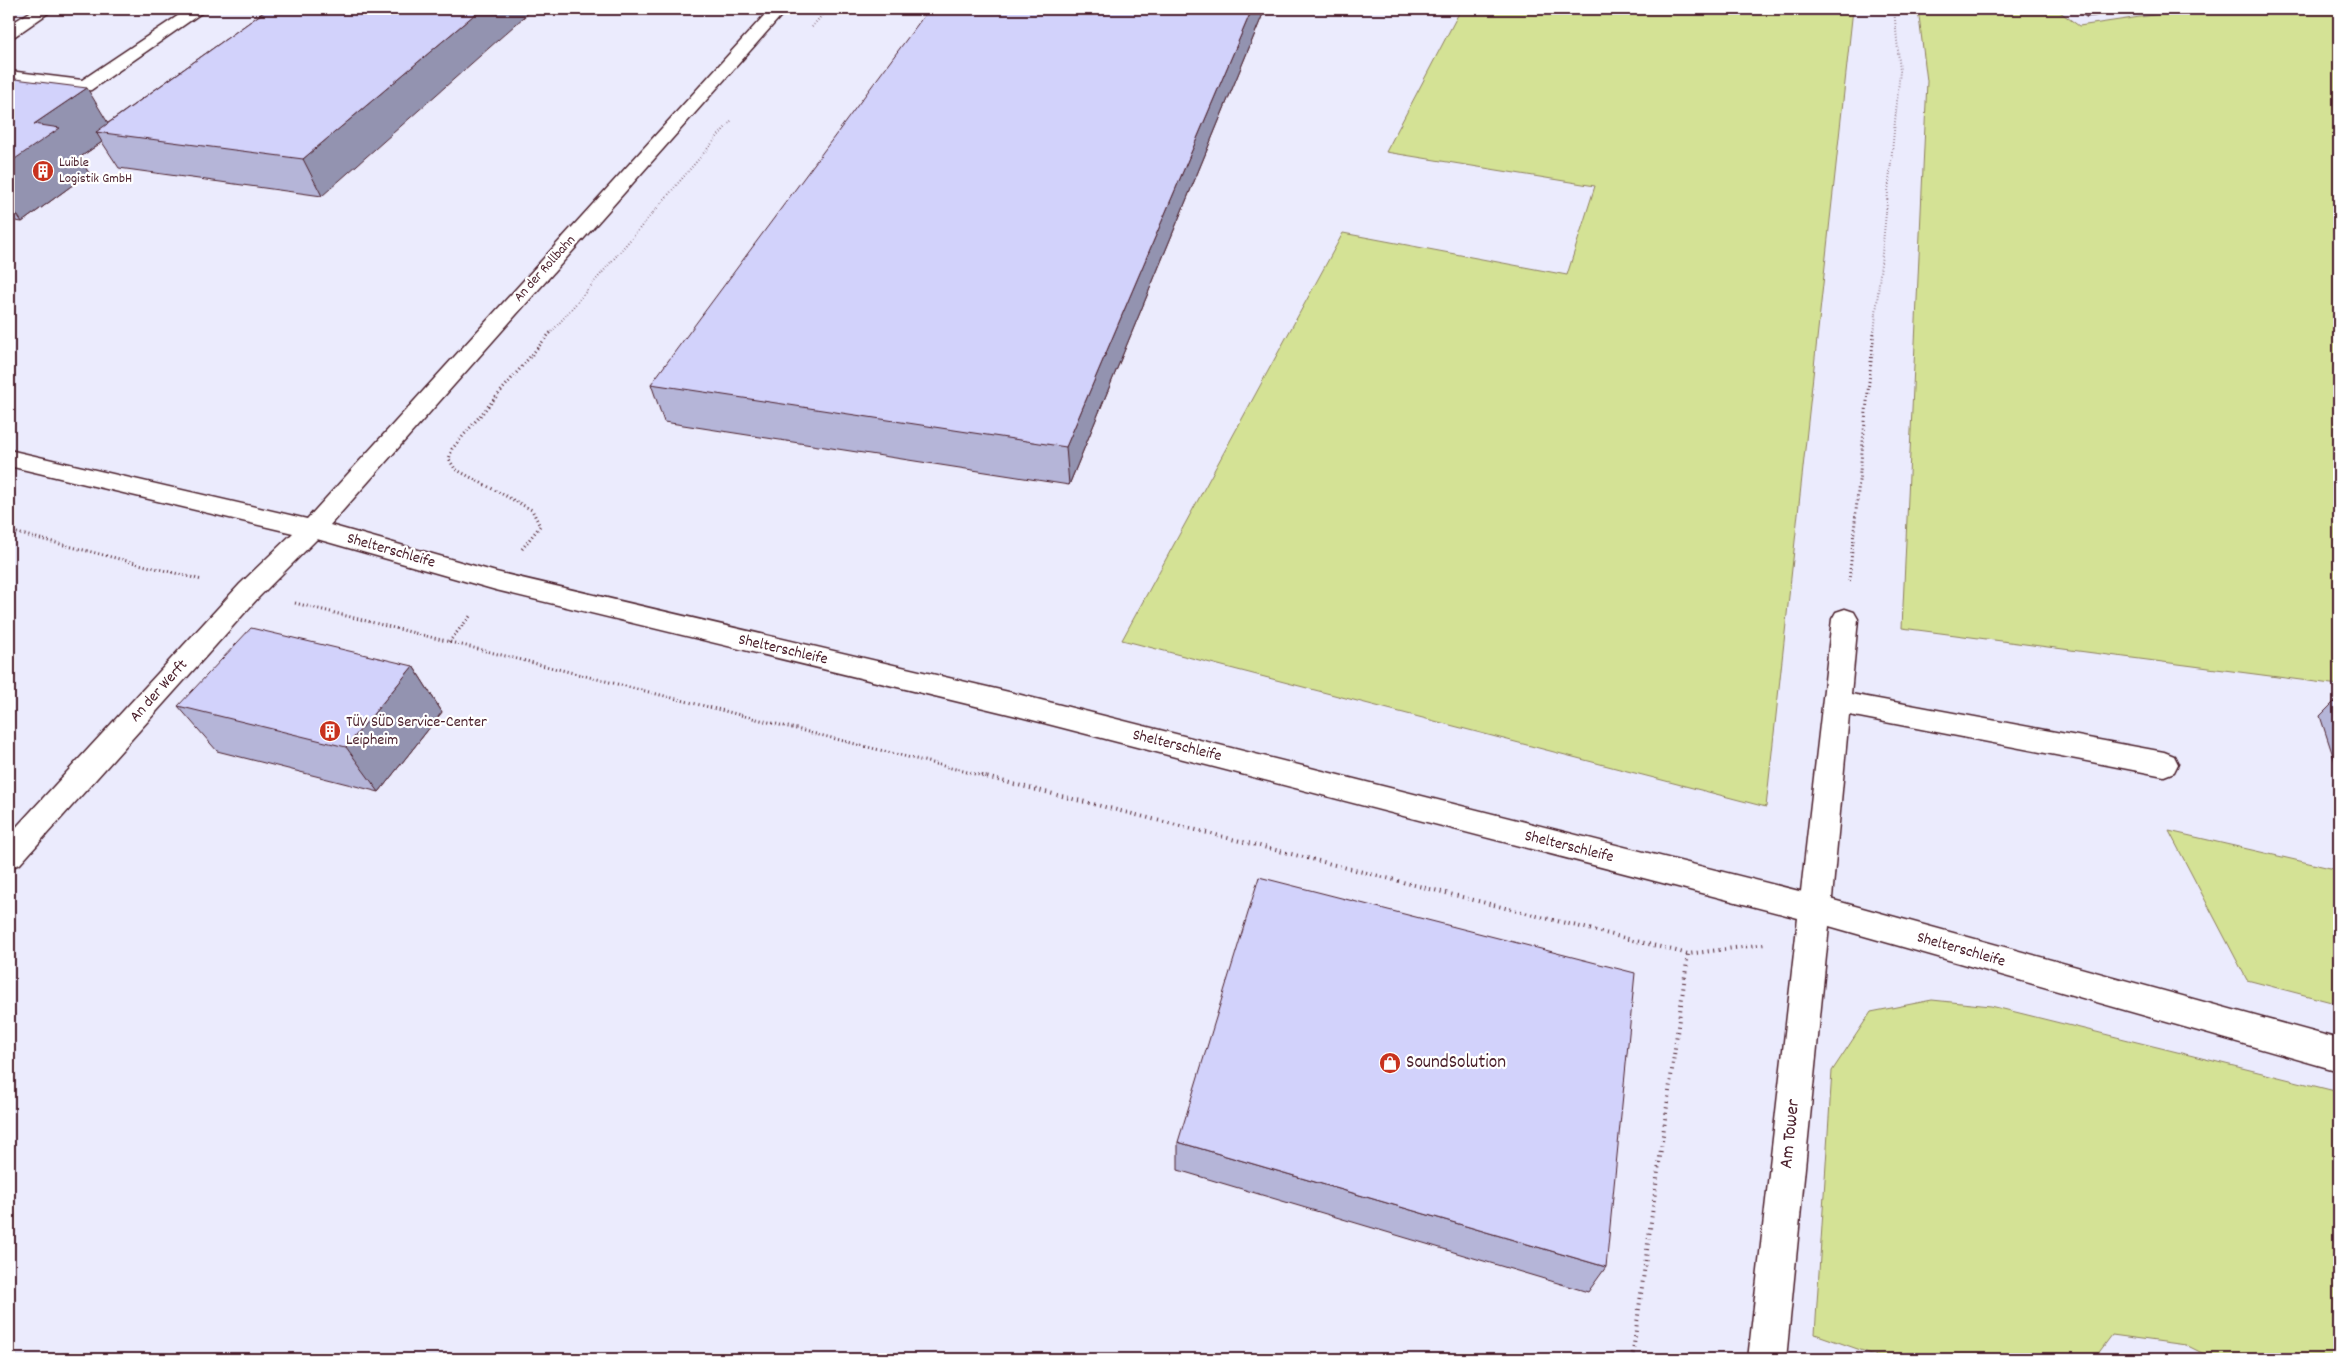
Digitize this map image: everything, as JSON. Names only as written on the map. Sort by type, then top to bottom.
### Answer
[{"type":"street","points":[[9,32],[46,9]]},
{"type":"street","points":[[9,76],[85,86],[199,9]]},
{"type":"street","name":"An der Rollbahn","points":[[312,529],[779,9]]},
{"type":"street","name":"Shelterschleife","points":[[9,458],[312,529],[496,582],[1013,704],[1814,923],[2339,1055]]},
{"type":"street","name":"An der Werft","points":[[9,855],[249,591],[312,529]]},
{"type":"street","name":"Am Tower","points":[[1769,1358],[1845,619]]},
{"type":"street","points":[[1836,702],[2164,764]]},
{"type":"path","points":[[808,32],[827,9]]},
{"type":"path","points":[[1845,619],[1900,71],[1894,9]]},
{"type":"path","points":[[449,642],[540,526],[532,510],[455,468],[449,459],[452,449],[736,115]]},
{"type":"path","points":[[9,531],[1688,954],[1814,923]]},
{"type":"path","points":[[1632,1359],[1688,954]]},
{"type":"shaded area","points":[[9,9],[2339,9],[2339,1359],[9,1359]]},
{"type":"green space","points":[[1461,9],[1853,9],[1766,807],[1122,640],[1343,233],[1567,275],[1595,186],[1386,152]]},
{"type":"green space","points":[[1918,9],[2056,9],[2079,26],[2194,9],[2339,9],[2339,685],[1902,628],[1927,81]]},
{"type":"green space","points":[[2169,831],[2339,870],[2339,1004],[2247,980]]},
{"type":"green space","points":[[1932,1000],[1991,1006],[2339,1092],[2339,1359],[2214,1359],[2186,1345],[2112,1335],[2094,1359],[1886,1359],[1815,1334],[1832,1071],[1871,1012]]},
{"type":"building","points":[[268,9],[481,9],[303,159],[96,132]]},
{"type":"building","points":[[929,9],[1252,9],[1066,447],[651,384]]},
{"type":"building","points":[[15,79],[87,88],[34,124],[60,128],[9,163],[9,83]]},
{"type":"building","points":[[251,628],[413,666],[346,747],[178,706]]},
{"type":"building","points":[[1259,877],[1635,973],[1606,1267],[1178,1142]]},
{"type":"place","name":"Luible Logistik GmbH","points":[[43,171]]},
{"type":"place","name":"TÜV SÜD Service-Center Leipheim","points":[[330,731]]},
{"type":"place","name":"SoundSolution","points":[[1390,1063]]}]
